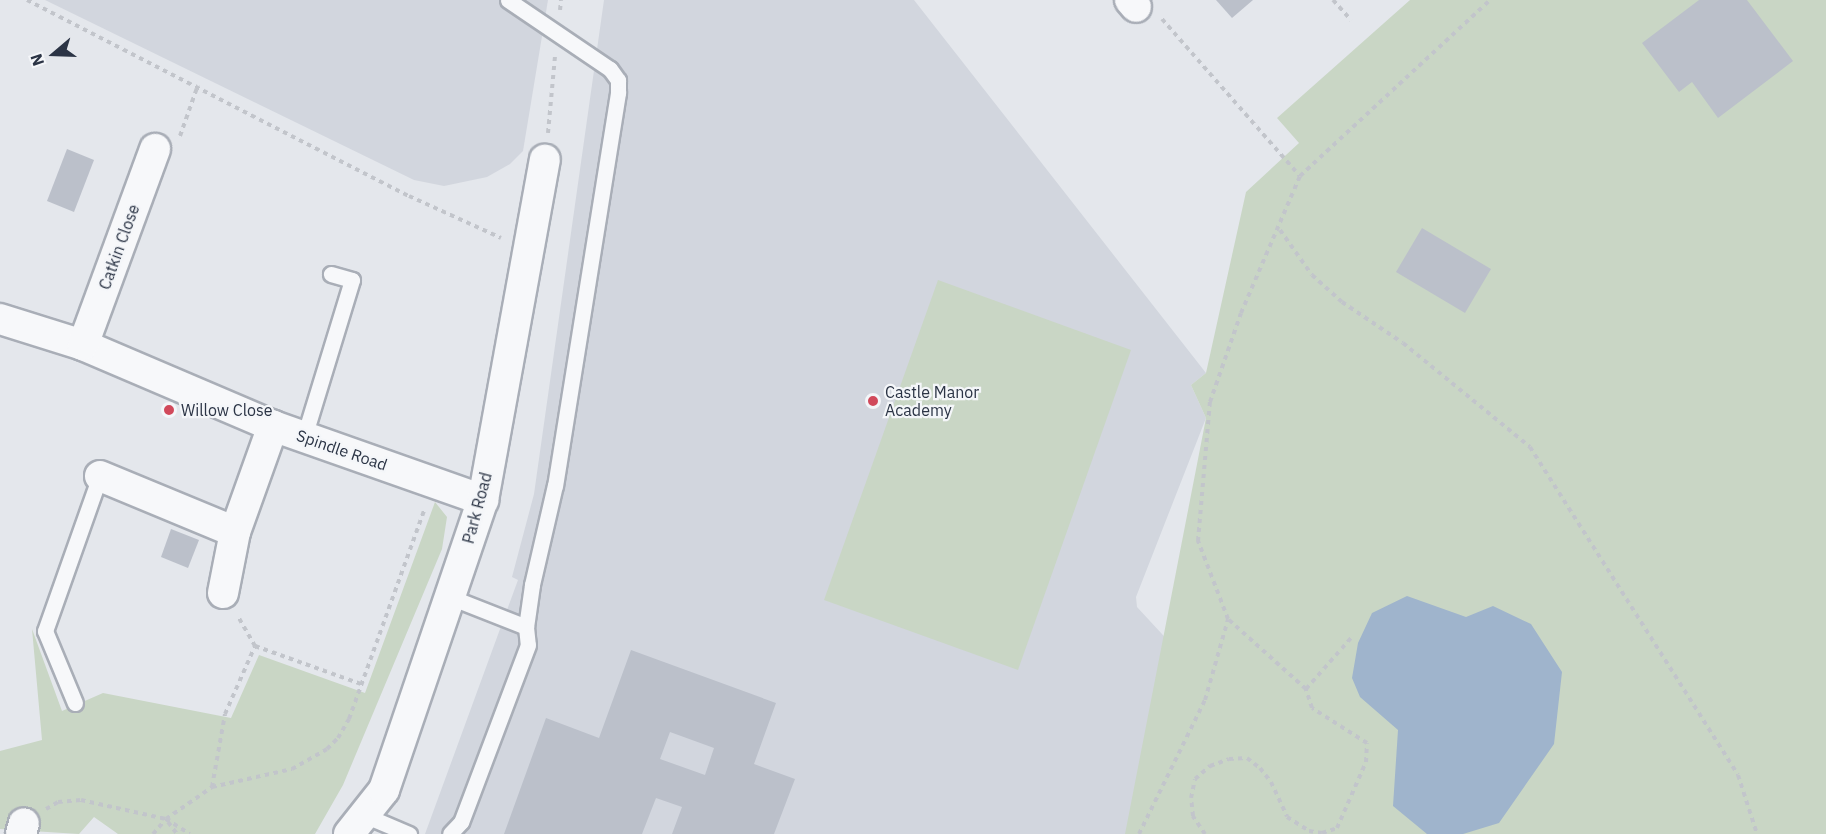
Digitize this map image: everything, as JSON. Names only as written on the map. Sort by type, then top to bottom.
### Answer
[{"type":"street","name":"Catkin Close","points":[[83,345],[155,149]]},
{"type":"street","name":"Park Road","points":[[356,825],[384,790],[483,500],[526,249],[545,160]]},
{"type":"street","name":"Spindle Road","points":[[0,319],[83,345],[273,426],[483,500]]},
{"type":"street","points":[[223,593],[235,532],[273,426]]},
{"type":"street","points":[[100,476],[235,532]]},
{"type":"lane","points":[[450,834],[461,822],[528,645],[526,627],[531,585],[555,485],[618,93],[618,80],[610,69],[508,0]]},
{"type":"lane","points":[[304,437],[352,280],[331,274]]},
{"type":"lane","points":[[75,703],[45,631],[100,476]]},
{"type":"lane","points":[[450,597],[526,627]]},
{"type":"lane","points":[[356,825],[410,834]]},
{"type":"path","points":[[27,0],[198,85],[409,196],[526,249]]},
{"type":"path","points":[[545,160],[561,0]]},
{"type":"path","points":[[1333,0],[1351,20]]},
{"type":"path","points":[[1204,834],[1193,816],[1191,798],[1195,779],[1210,766],[1229,759],[1247,758],[1260,768],[1287,817],[1302,826],[1322,833],[1337,828],[1366,762],[1367,743],[1312,708],[1306,689],[1228,619],[1198,541],[1209,402],[1241,313],[1280,229],[1300,176],[1490,0]]},
{"type":"path","points":[[1133,3],[1153,9],[1300,176]]},
{"type":"path","points":[[155,149],[179,136],[198,85]]},
{"type":"path","points":[[1280,229],[1312,275],[1342,302],[1403,344],[1530,447],[1738,775],[1757,834]]},
{"type":"path","points":[[153,834],[166,819],[212,787],[292,769],[327,749],[349,719],[435,482]]},
{"type":"path","points":[[223,593],[255,646],[362,684]]},
{"type":"path","points":[[1139,834],[1205,700],[1228,619]]},
{"type":"path","points":[[1306,689],[1351,638]]},
{"type":"path","points":[[212,787],[225,714],[255,646]]},
{"type":"path","points":[[23,829],[58,802],[81,800],[166,819],[190,834]]},
{"type":"path","points":[[166,819],[177,834]]},
{"type":"shaded area","points":[[45,0],[548,0],[523,151],[510,164],[487,177],[444,186],[414,180]]},
{"type":"shaded area","name":"Castle Manor Academy","points":[[604,0],[914,0],[1206,373],[1191,385],[1206,418],[1136,597],[1137,607],[1174,647],[1126,834],[425,834],[518,580],[512,577],[534,494]]},
{"type":"green space","points":[[1410,0],[1826,0],[1826,834],[1125,834],[1206,418],[1191,385],[1206,373],[1246,192],[1299,143],[1277,118]]},
{"type":"green space","points":[[938,280],[1131,350],[1018,670],[824,600]]},
{"type":"green space","points":[[435,502],[447,517],[442,549],[343,785],[315,834],[118,834],[94,817],[79,834],[0,829],[0,751],[42,740],[32,629],[62,711],[103,693],[231,718],[259,655],[365,693]]},
{"type":"water","points":[[1407,596],[1466,617],[1493,606],[1531,624],[1562,672],[1554,744],[1499,823],[1463,834],[1427,834],[1393,806],[1398,730],[1360,697],[1352,678],[1358,643],[1372,613]]},
{"type":"building","points":[[1216,0],[1253,0],[1232,18]]},
{"type":"building","points":[[1699,0],[1747,0],[1793,61],[1718,118],[1692,82],[1679,92],[1642,43]]},
{"type":"building","points":[[67,149],[94,160],[74,212],[47,201]]},
{"type":"building","points":[[1422,228],[1491,269],[1465,313],[1396,272]]},
{"type":"building","points":[[171,529],[199,540],[188,568],[161,557]]},
{"type":"building","points":[[631,650],[776,703],[754,764],[795,779],[774,834],[672,834],[682,807],[656,798],[642,834],[504,834],[546,718],[599,738]],"holes":[[[670,732],[714,748],[705,775],[660,759]]]},
{"type":"place","name":"Castle Manor Academy","points":[[873,401]]},
{"type":"place","name":"Willow Close","points":[[169,410]]}]
